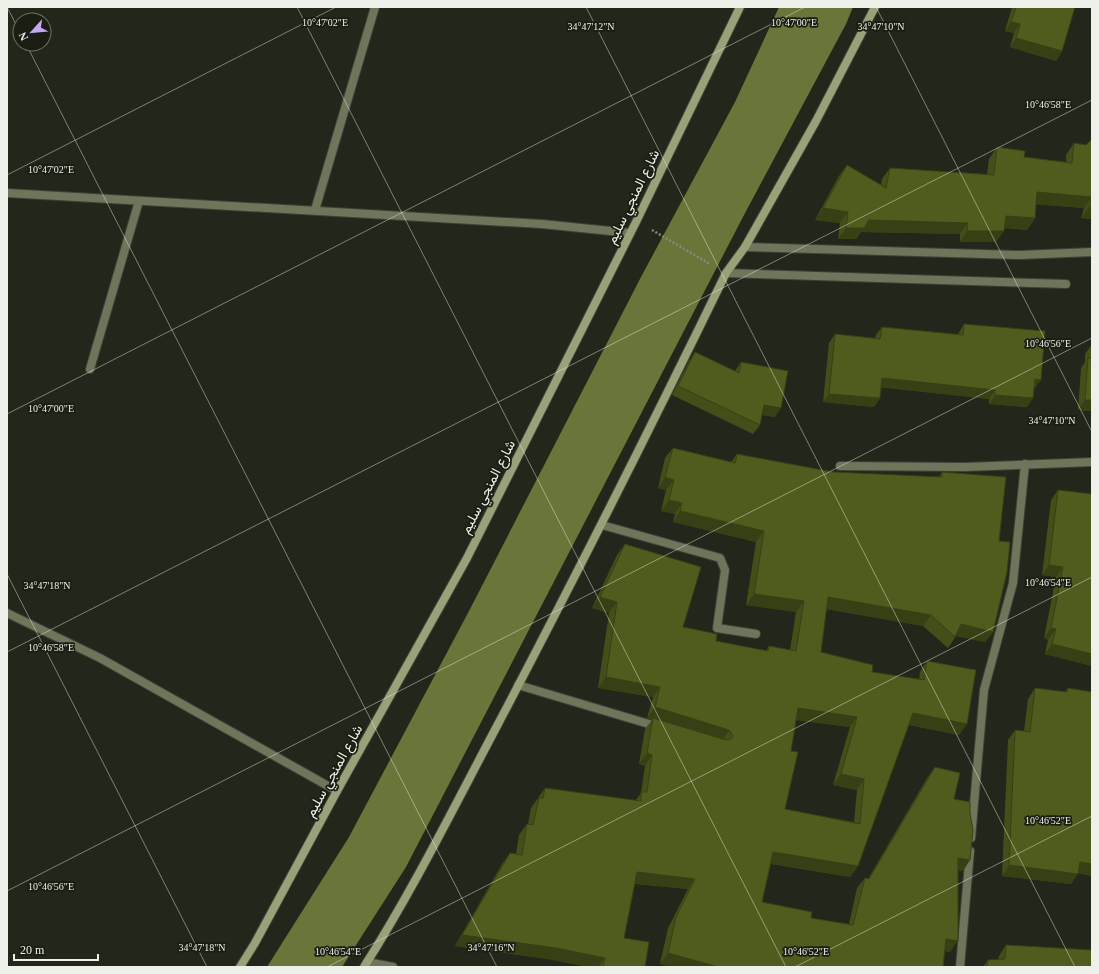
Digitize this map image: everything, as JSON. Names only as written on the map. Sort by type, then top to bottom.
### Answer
[{"type":"main road","name":"شارع المنجي سليم","points":[[240,967],[255,943],[337,791],[467,558],[630,233],[740,7]]},
{"type":"main road","points":[[365,964],[427,859],[602,525],[726,273],[745,247],[816,121],[875,7]]},
{"type":"street","points":[[315,210],[375,7]]},
{"type":"street","points":[[7,193],[542,224],[630,233]]},
{"type":"street","points":[[90,369],[139,201]]},
{"type":"street","points":[[745,247],[1020,255],[1092,252]]},
{"type":"street","points":[[726,273],[1066,284]]},
{"type":"street","points":[[840,466],[965,467],[1092,462]]},
{"type":"street","points":[[960,967],[984,690],[1013,583],[1025,464]]},
{"type":"street","points":[[602,525],[720,558],[725,570],[717,628],[756,634]]},
{"type":"street","points":[[7,613],[100,658],[337,791]]},
{"type":"street","points":[[518,685],[667,730]]},
{"type":"street","points":[[365,964],[393,967]]},
{"type":"path","points":[[662,235],[712,265]]},
{"type":"shaded area","points":[[779,7],[853,7],[846,24],[744,215],[406,867],[342,967],[267,967],[349,837],[469,611],[641,277],[735,102]]},
{"type":"building","points":[[1016,7],[1075,7],[1062,51],[1016,38],[1020,24],[1011,22]]},
{"type":"building","points":[[1092,139],[1092,197],[1037,192],[1035,218],[1006,216],[1004,231],[967,231],[968,223],[869,220],[864,228],[846,228],[848,212],[823,208],[847,165],[886,188],[890,168],[994,175],[997,147],[1025,151],[1024,157],[1072,163],[1074,143],[1086,145]]},
{"type":"building","points":[[1092,197],[1092,207],[1089,207]]},
{"type":"building","points":[[964,324],[1045,331],[1041,380],[1035,379],[1033,398],[995,395],[995,390],[882,378],[880,398],[829,394],[835,334],[880,339],[882,327],[963,335]]},
{"type":"building","points":[[695,352],[739,373],[741,362],[788,371],[781,408],[764,405],[760,425],[678,386]]},
{"type":"building","points":[[1088,358],[1092,358],[1092,400],[1085,400]]},
{"type":"building","points":[[673,448],[735,463],[737,454],[833,472],[942,477],[942,472],[1006,477],[999,541],[1010,542],[1007,572],[993,632],[961,624],[955,637],[931,615],[828,597],[821,652],[873,665],[872,672],[924,680],[927,661],[976,670],[967,724],[913,713],[858,866],[773,852],[762,902],[812,912],[811,918],[853,925],[865,878],[869,879],[935,767],[960,773],[954,799],[970,802],[973,830],[970,860],[958,858],[958,941],[946,939],[943,967],[718,967],[668,953],[676,917],[695,879],[637,872],[624,938],[649,942],[645,967],[603,967],[605,958],[556,948],[462,935],[510,853],[522,855],[527,824],[533,825],[539,798],[543,798],[545,788],[641,801],[641,792],[647,792],[652,755],[647,753],[653,718],[726,740],[731,739],[733,736],[729,730],[655,707],[660,687],[606,677],[617,602],[600,597],[625,544],[701,567],[683,627],[717,634],[716,641],[768,651],[769,646],[796,651],[804,601],[754,594],[764,531],[680,511],[682,503],[669,500],[674,480],[665,477]],"holes":[[[798,708],[857,717],[841,774],[864,779],[860,824],[785,809],[798,752],[791,751]]]},
{"type":"building","points":[[1058,490],[1092,494],[1092,654],[1052,644],[1056,629],[1051,628],[1063,567],[1049,565]]},
{"type":"building","points":[[1035,688],[1067,692],[1068,688],[1092,692],[1092,864],[1080,862],[1078,874],[1009,865],[1015,730],[1030,732]]},
{"type":"building","points":[[1006,945],[1092,950],[1092,967],[987,967],[988,960],[1005,959]]}]
